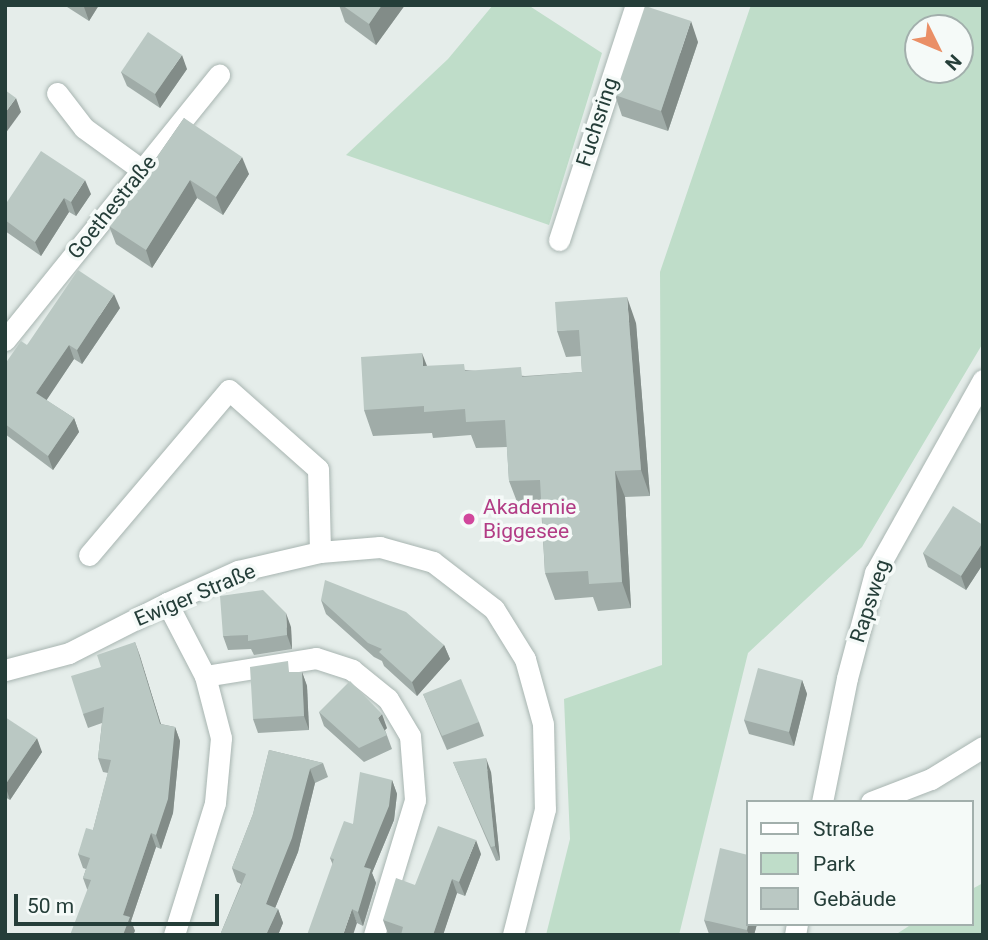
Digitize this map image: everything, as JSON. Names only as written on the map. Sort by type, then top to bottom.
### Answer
[{"type":"street","name":"Fuchsring","points":[[559,240],[636,5]]},
{"type":"street","name":"Goethestraße","points":[[5,340],[219,75]]},
{"type":"street","points":[[57,93],[84,128],[142,170]]},
{"type":"street","name":"Rapsweg","points":[[822,800],[847,678],[875,573],[983,380]]},
{"type":"street","points":[[89,555],[229,390],[318,469],[320,552]]},
{"type":"street","name":"Ewiger Straße","points":[[5,670],[69,653],[167,603],[238,571],[320,552],[380,547],[433,562],[494,609],[525,659],[543,724],[545,809],[513,935]]},
{"type":"street","points":[[167,603],[205,676],[221,738],[215,803],[174,935]]},
{"type":"street","points":[[205,676],[316,658],[352,670],[388,699],[410,736],[415,800],[374,935]]},
{"type":"street","points":[[876,800],[931,779],[983,747]]},
{"type":"green space","points":[[493,5],[528,5],[602,53],[549,225],[346,155],[448,59]]},
{"type":"green space","points":[[751,5],[983,5],[983,343],[862,547],[748,653],[679,935],[546,935],[570,839],[564,699],[662,665],[660,272]]},
{"type":"green space","points":[[983,883],[983,935],[895,935],[909,926],[974,926],[974,888]]},
{"type":"building","points":[[342,5],[382,5],[369,24]]},
{"type":"building","points":[[645,6],[691,21],[661,111],[615,95]]},
{"type":"building","points":[[148,32],[182,55],[155,94],[121,72]]},
{"type":"building","points":[[5,90],[16,98],[5,113]]},
{"type":"building","points":[[184,118],[242,157],[216,197],[190,180],[146,250],[109,226]]},
{"type":"building","points":[[41,151],[85,180],[71,202],[64,198],[35,242],[5,220],[5,205]]},
{"type":"building","points":[[78,270],[114,294],[77,350],[69,345],[36,393],[74,418],[48,456],[5,424],[5,364],[21,341],[27,345]]},
{"type":"building","points":[[627,297],[641,470],[615,471],[622,582],[589,584],[588,571],[545,573],[540,480],[509,481],[505,420],[466,422],[465,409],[424,412],[424,406],[364,410],[361,357],[422,353],[423,366],[464,364],[465,371],[521,367],[522,377],[582,372],[579,330],[557,331],[555,302]]},
{"type":"building","points":[[953,506],[983,525],[983,542],[961,576],[923,553]]},
{"type":"building","points":[[325,580],[406,612],[444,645],[412,682],[379,652],[382,649],[368,643],[321,600]]},
{"type":"building","points":[[263,590],[286,613],[287,635],[248,641],[248,635],[223,636],[220,596]]},
{"type":"building","points":[[135,642],[160,724],[175,727],[168,799],[156,835],[151,833],[123,915],[130,917],[123,935],[70,935],[91,880],[83,878],[90,858],[78,854],[86,828],[93,830],[111,760],[98,758],[104,707],[83,714],[71,676],[101,667],[97,655]]},
{"type":"building","points":[[288,661],[289,672],[302,672],[304,716],[253,719],[250,667]]},
{"type":"building","points":[[758,668],[802,680],[789,732],[744,720]]},
{"type":"building","points":[[461,679],[479,722],[442,736],[423,694]]},
{"type":"building","points":[[350,681],[382,714],[378,718],[387,735],[359,748],[319,712]]},
{"type":"building","points":[[5,717],[37,738],[5,785]]},
{"type":"building","points":[[269,750],[323,763],[310,769],[292,838],[266,904],[278,909],[266,935],[220,935],[246,874],[232,868],[253,814]]},
{"type":"building","points":[[486,758],[495,846],[491,847],[453,762]]},
{"type":"building","points":[[360,772],[392,780],[389,806],[364,867],[371,869],[358,912],[352,909],[343,935],[307,935],[334,859],[330,858],[344,821],[353,824]]},
{"type":"building","points":[[438,826],[476,840],[459,882],[452,879],[433,935],[401,935],[403,927],[383,920],[396,878],[415,885]]},
{"type":"building","points":[[720,848],[746,854],[747,930],[704,920]]},
{"type":"place","name":"Akademie Biggesee","points":[[469,519]]}]
